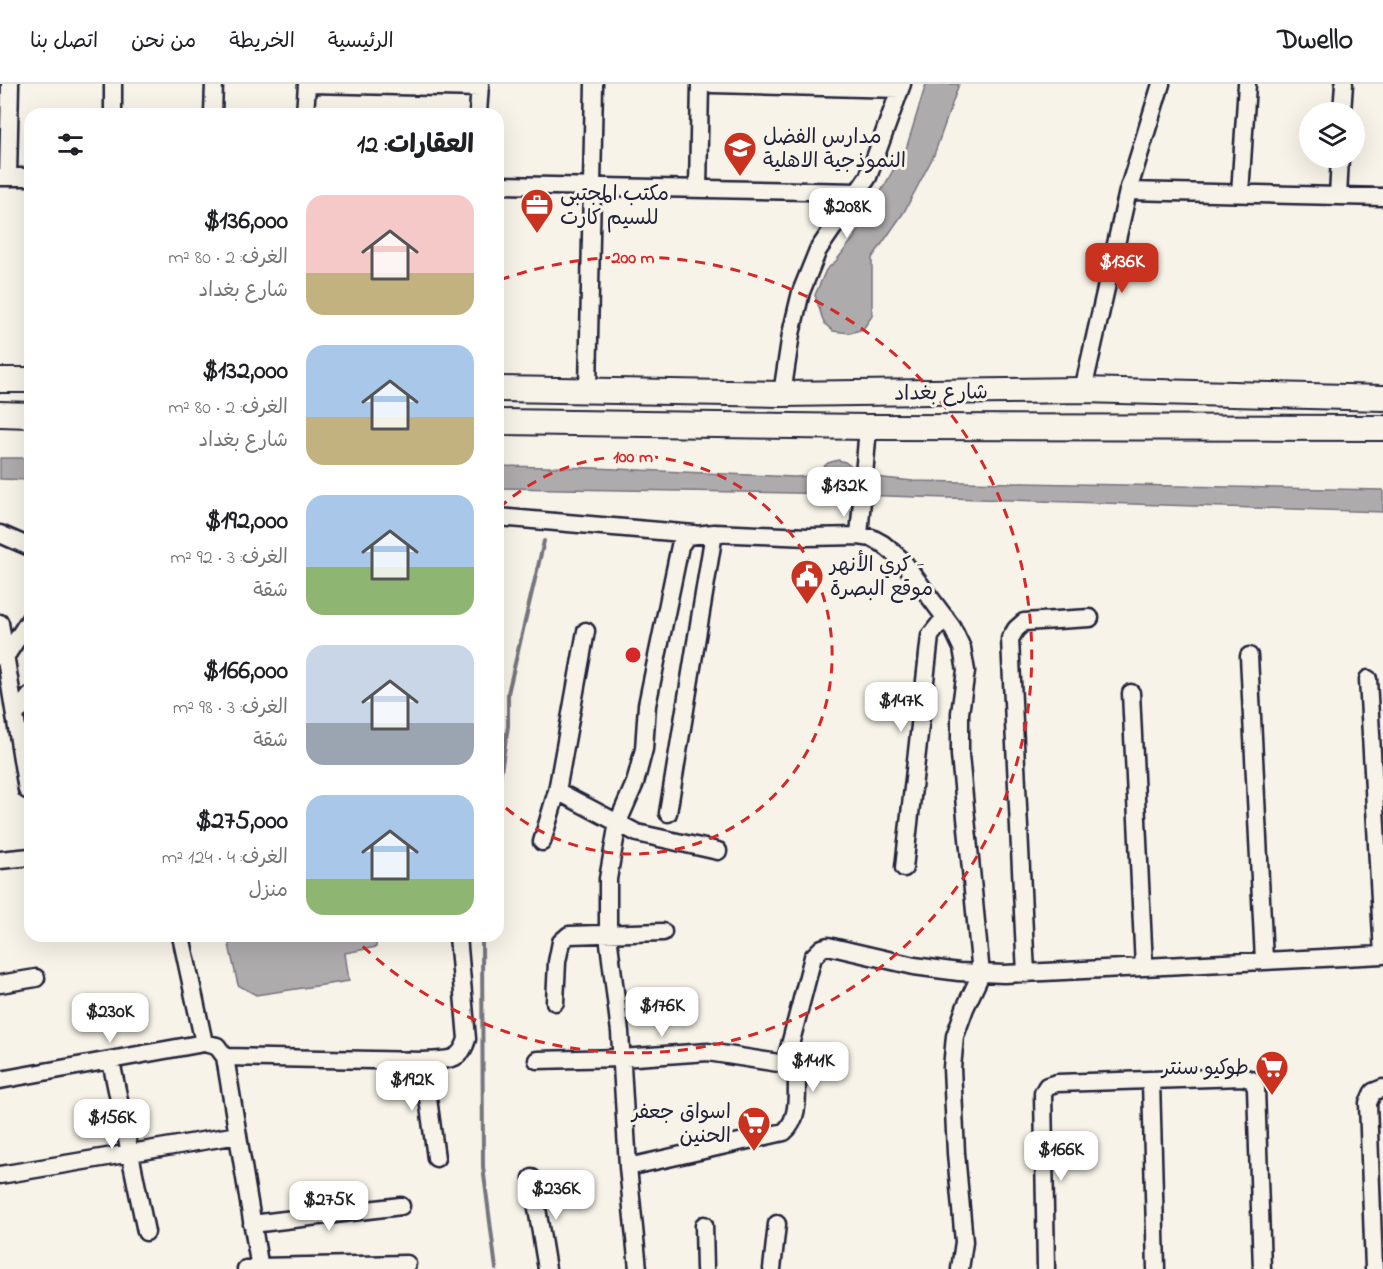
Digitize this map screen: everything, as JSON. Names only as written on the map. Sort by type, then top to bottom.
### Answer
[{"type":"highway","points":[[0,380],[24,380]]},
{"type":"highway","name":"شارع بغداد","points":[[504,389],[782,394],[1083,390],[1383,398]]},
{"type":"highway","points":[[0,414],[24,415]]},
{"type":"highway","name":"شارع بغداد","points":[[504,422],[868,427],[1383,428]]},
{"type":"street","points":[[10,84],[4,177],[24,177]]},
{"type":"street","points":[[112,108],[113,84]]},
{"type":"street","points":[[213,84],[213,108]]},
{"type":"street","points":[[307,108],[309,84],[480,86],[478,108]]},
{"type":"street","points":[[588,390],[594,84]]},
{"type":"street","points":[[698,189],[700,84]]},
{"type":"street","points":[[712,84],[901,86],[868,177],[818,250],[801,292],[791,334],[782,394]]},
{"type":"street","points":[[1083,390],[1128,191],[1161,84]]},
{"type":"street","points":[[1240,194],[1247,84]]},
{"type":"street","points":[[1343,102],[1344,84]]},
{"type":"street","points":[[1338,196],[1339,168]]},
{"type":"street","points":[[504,185],[858,192]]},
{"type":"street","points":[[1128,191],[1383,197]]},
{"type":"street","points":[[860,536],[868,427]]},
{"type":"street","points":[[504,518],[694,534],[872,538],[893,551],[902,560],[958,637],[966,671],[960,713],[960,755],[981,974],[955,1036],[952,1068],[956,1153],[964,1242],[960,1269]]},
{"type":"street","points":[[668,813],[714,533]]},
{"type":"street","points":[[0,534],[24,544]]},
{"type":"street","points":[[638,1269],[621,1058],[608,935],[608,879],[618,822],[635,783],[644,749],[647,705],[680,546],[687,536],[694,534]]},
{"type":"street","points":[[904,868],[930,636],[945,617]]},
{"type":"street","points":[[1026,974],[1010,639],[1024,622],[1090,618]]},
{"type":"street","points":[[0,623],[3,657],[24,760]]},
{"type":"street","points":[[3,657],[24,627]]},
{"type":"street","points":[[542,842],[557,790],[586,631]]},
{"type":"street","points":[[1249,656],[1264,960]]},
{"type":"street","points":[[785,1064],[811,963],[813,957],[822,948],[834,946],[914,966],[981,974],[1026,974],[1383,955],[1368,679]]},
{"type":"street","points":[[1131,693],[1144,967]]},
{"type":"street","points":[[16,714],[24,704]]},
{"type":"street","points":[[557,790],[637,833],[718,851]]},
{"type":"street","points":[[0,861],[24,858]]},
{"type":"street","points":[[555,1002],[557,962],[561,942],[569,935],[663,932]]},
{"type":"street","points":[[182,942],[204,1043]]},
{"type":"street","points":[[225,1057],[423,1061],[455,1059],[464,1052],[467,1039],[459,942]]},
{"type":"street","points":[[0,984],[36,978]]},
{"type":"street","points":[[0,1080],[204,1043],[217,1046],[225,1057],[252,1224],[255,1268],[407,1263]]},
{"type":"street","points":[[537,1060],[621,1058],[708,1052],[785,1064],[793,1066],[797,1071],[796,1114],[793,1123],[784,1132],[628,1167]]},
{"type":"street","points":[[111,1061],[146,1232]]},
{"type":"street","points":[[423,1061],[436,1158]]},
{"type":"street","points":[[1046,1269],[1043,1093],[1047,1086],[1057,1083],[1243,1077],[1252,1080],[1256,1088],[1262,1269]]},
{"type":"street","points":[[1151,1081],[1156,1269]]},
{"type":"street","points":[[1374,1269],[1368,1103],[1373,1092],[1383,1088]]},
{"type":"street","points":[[0,1175],[238,1135]]},
{"type":"street","points":[[532,1178],[547,1269]]},
{"type":"street","points":[[252,1224],[401,1206]]},
{"type":"street","points":[[772,1269],[777,1224]]},
{"type":"street","points":[[704,1225],[705,1269]]},
{"type":"shaded area","points":[[926,84],[959,84],[934,155],[904,212],[872,258],[872,316],[863,329],[850,333],[833,331],[824,323],[815,295],[826,270],[856,235],[907,146]]},
{"type":"shaded area","points":[[0,458],[24,458],[24,480],[0,479]]},
{"type":"shaded area","points":[[838,460],[845,462],[864,476],[913,481],[1383,490],[1383,512],[795,493],[504,488],[504,466],[794,477],[813,476],[828,463]]},
{"type":"shaded area","points":[[228,942],[376,942],[376,947],[345,953],[349,981],[256,995],[238,985]]},
{"type":"waterway","points":[[504,752],[508,726],[508,693],[544,541]]},
{"type":"waterway","points":[[482,942],[483,1167],[496,1269]]},
{"type":"place","name":"مدارس الفضل النموذجية الاهلية","points":[[740,177]]},
{"type":"place","name":"مكتب المجتبى للسيم كارت","points":[[537,234]]},
{"type":"place","name":"كري الأنهر - موقع البصرة","points":[[807,605]]},
{"type":"place","name":"طوكيو سنتر","points":[[1272,1096]]},
{"type":"place","name":"اسواق جعفر الحنين","points":[[754,1152]]}]
